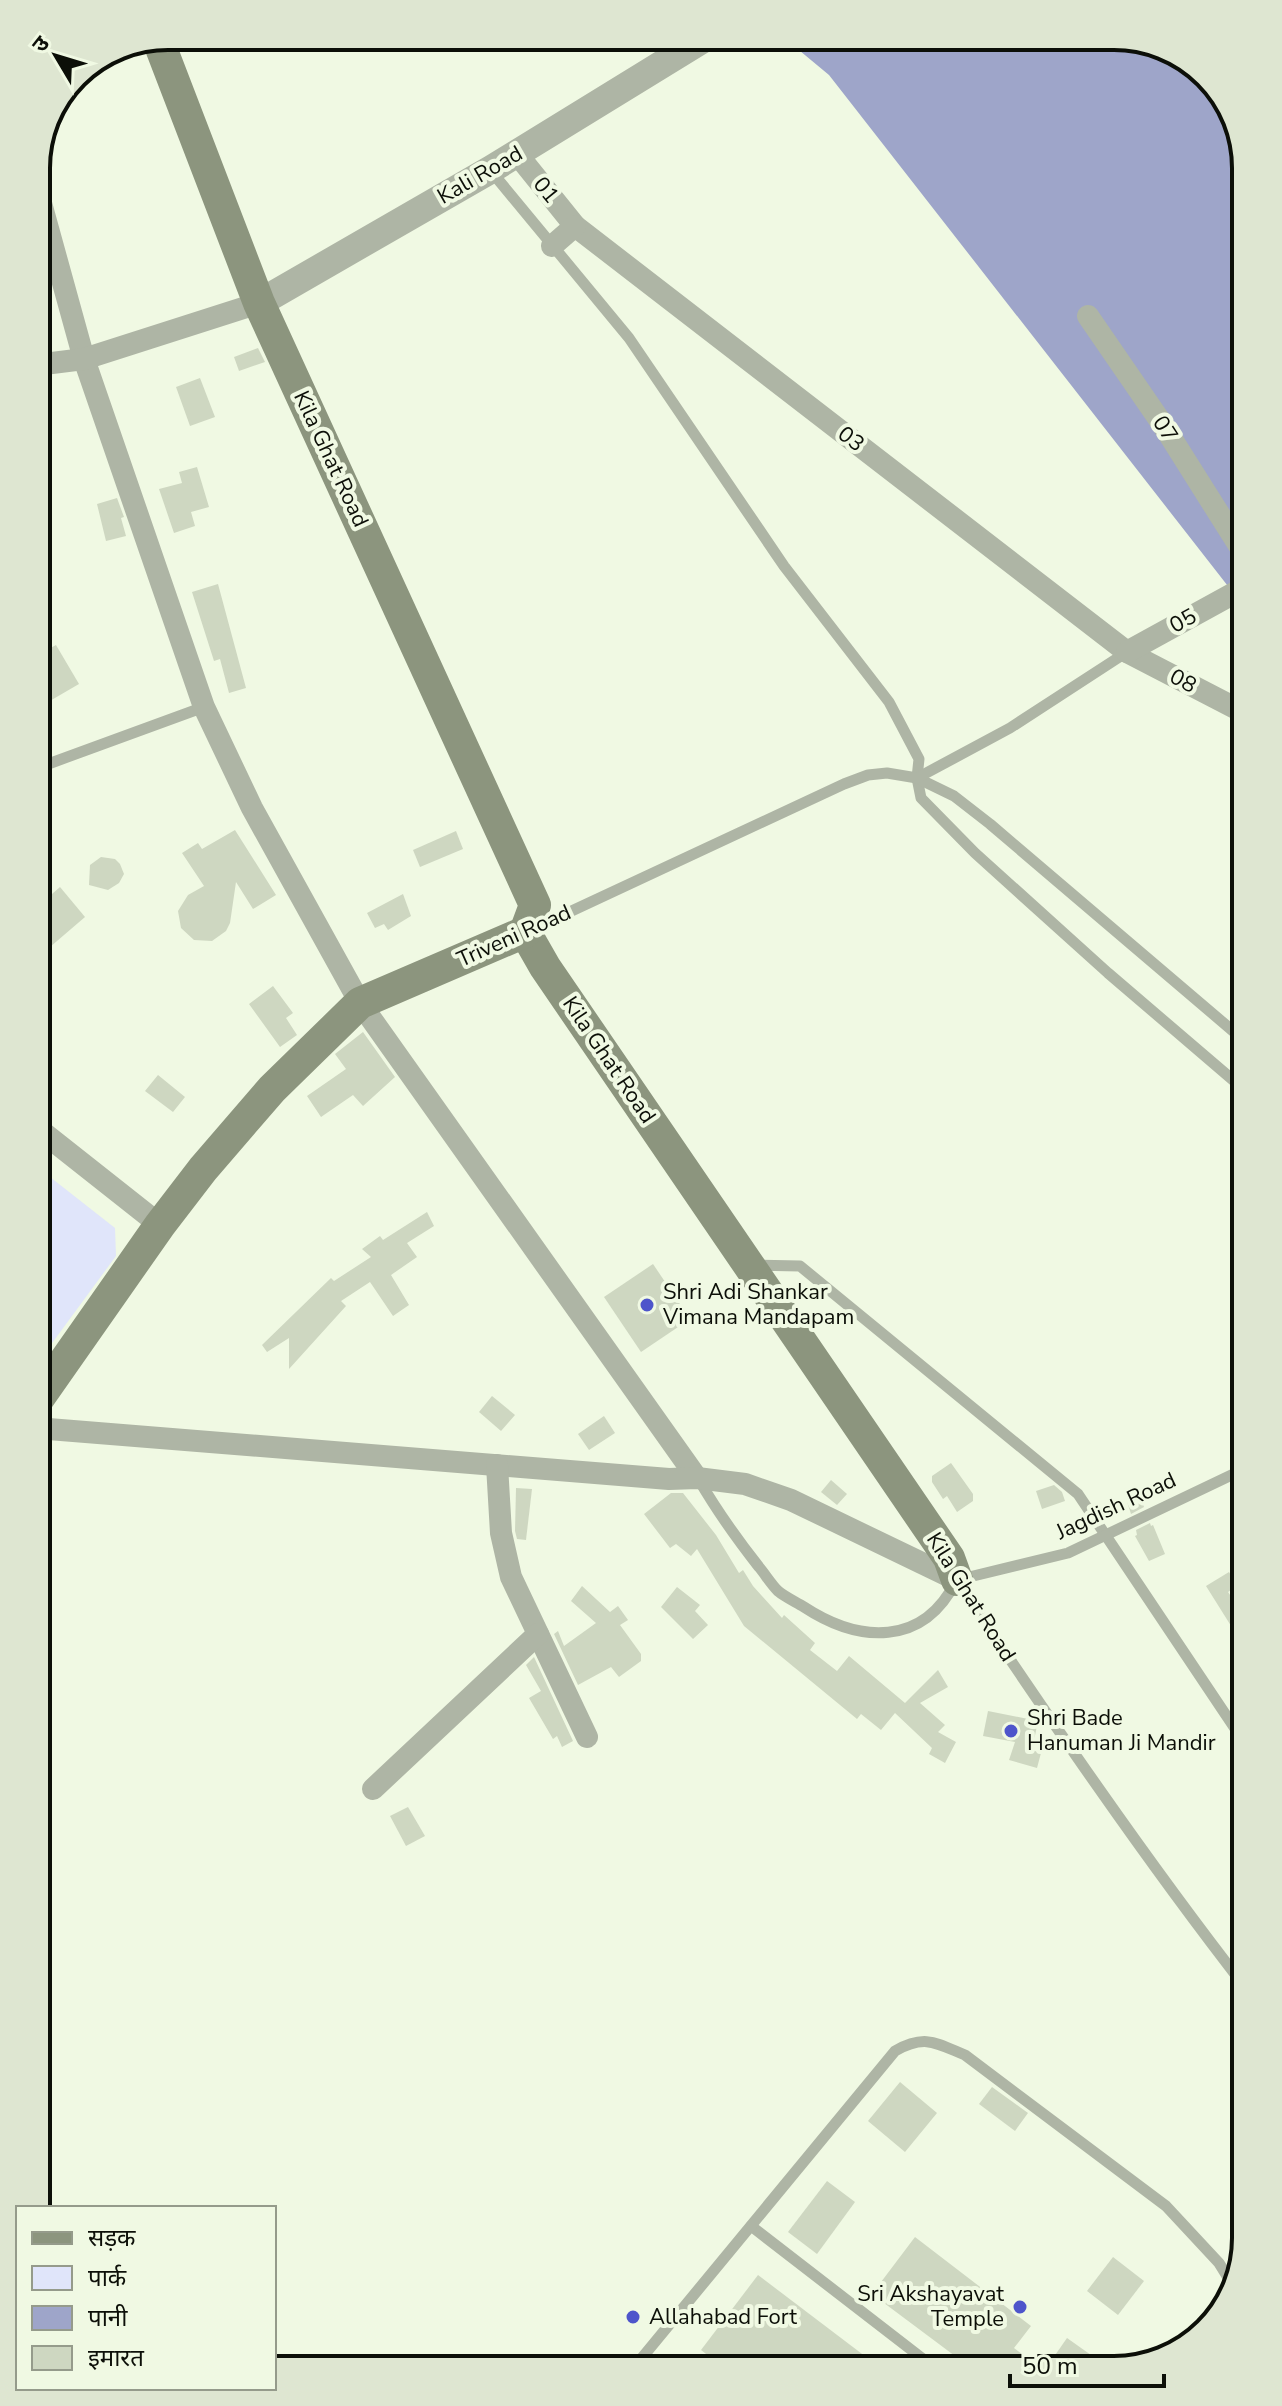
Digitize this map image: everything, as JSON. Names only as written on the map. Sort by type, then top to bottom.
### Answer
[{"type":"main road","name":"Kila Ghat Road","points":[[162,50],[259,303],[535,905],[525,932],[545,967],[949,1558],[957,1580]]},
{"type":"main road","name":"Triveni Road","points":[[50,1382],[203,1169],[272,1089],[360,1003],[525,932]]},
{"type":"street","name":"Kali Road","points":[[259,303],[517,154],[685,50]]},
{"type":"street","name":"01","points":[[517,154],[575,226]]},
{"type":"street","points":[[552,246],[575,226]]},
{"type":"street","name":"03","points":[[575,226],[1127,652]]},
{"type":"street","points":[[50,236],[84,359],[204,707],[252,808],[360,1003],[697,1478]]},
{"type":"street","points":[[50,363],[84,359],[259,303]]},
{"type":"street","name":"07","points":[[1088,316],[1165,428],[1232,534]]},
{"type":"street","name":"05","points":[[1127,652],[1232,594]]},
{"type":"street","name":"08","points":[[1127,652],[1232,706]]},
{"type":"street","points":[[50,1138],[160,1225]]},
{"type":"street","points":[[50,1429],[745,1484],[791,1500],[957,1580]]},
{"type":"street","points":[[497,1465],[501,1533],[511,1577],[587,1737]]},
{"type":"street","points":[[373,1789],[538,1634]]},
{"type":"lane","points":[[490,170],[629,338],[784,566],[889,702],[919,759],[917,778],[921,798],[975,853],[1232,1079]]},
{"type":"lane","points":[[917,778],[1010,728],[1127,652]]},
{"type":"lane","points":[[51,763],[204,707]]},
{"type":"lane","name":"Triveni Road","points":[[525,932],[844,784],[868,775],[887,773],[917,778]]},
{"type":"lane","points":[[917,778],[954,796],[990,824],[1232,1030]]},
{"type":"lane","points":[[748,1264],[800,1266],[1078,1494],[1232,1724]]},
{"type":"lane","name":"Jagdish Road","points":[[957,1580],[1068,1553],[1232,1475]]},
{"type":"lane","points":[[697,1478],[726,1525],[778,1591],[817,1616],[851,1631],[896,1633],[923,1621],[949,1595],[957,1580]]},
{"type":"lane","name":"Kila Ghat Road","points":[[957,1580],[1090,1778],[1174,1896],[1232,1970]]},
{"type":"lane","points":[[643,2356],[895,2051],[912,2041],[929,2040],[965,2055],[1166,2206],[1226,2274]]},
{"type":"lane","points":[[751,2226],[919,2356]]},
{"type":"green space","points":[[50,1177],[115,1228],[116,1256],[50,1346]]},
{"type":"water","points":[[799,50],[1122,50],[1166,62],[1208,96],[1223,123],[1230,145],[1232,168],[1232,591],[829,75]]},
{"type":"building","points":[[258,348],[265,362],[239,371],[234,357]]},
{"type":"building","points":[[200,378],[215,417],[190,426],[176,387]]},
{"type":"building","points":[[197,467],[209,507],[191,512],[195,526],[174,533],[159,489],[182,483],[179,472]]},
{"type":"building","points":[[117,498],[124,517],[121,518],[126,536],[106,541],[97,504]]},
{"type":"building","points":[[218,584],[246,688],[229,693],[220,659],[214,661],[192,592]]},
{"type":"building","points":[[56,645],[79,684],[50,701],[50,648]]},
{"type":"building","points":[[235,830],[276,895],[253,909],[236,882],[226,931],[212,941],[194,940],[181,928],[178,911],[188,895],[204,886],[182,853],[198,843],[202,849]]},
{"type":"building","points":[[456,831],[463,849],[420,867],[413,850]]},
{"type":"building","points":[[101,857],[115,859],[124,874],[119,883],[108,890],[89,885],[90,865]]},
{"type":"building","points":[[60,887],[85,917],[50,947],[50,896]]},
{"type":"building","points":[[403,894],[411,916],[388,930],[384,924],[375,928],[367,913]]},
{"type":"building","points":[[273,986],[293,1013],[286,1018],[297,1035],[280,1047],[249,1004]]},
{"type":"building","points":[[363,1032],[395,1077],[363,1106],[353,1095],[321,1117],[307,1096],[346,1069],[335,1054]]},
{"type":"building","points":[[158,1075],[185,1097],[173,1112],[145,1091]]},
{"type":"building","points":[[427,1212],[434,1226],[407,1243],[417,1257],[391,1275],[409,1305],[393,1316],[370,1282],[341,1301],[346,1306],[289,1369],[289,1338],[267,1352],[262,1345],[331,1278],[334,1281],[371,1257],[362,1249],[380,1236],[383,1240]]},
{"type":"building","points":[[653,1264],[690,1319],[641,1352],[604,1297]]},
{"type":"building","points":[[492,1396],[515,1415],[501,1431],[479,1412]]},
{"type":"building","points":[[604,1416],[615,1433],[589,1450],[578,1434]]},
{"type":"building","points":[[951,1463],[973,1494],[973,1501],[957,1512],[947,1496],[943,1499],[932,1482],[932,1476]]},
{"type":"building","points":[[831,1480],[847,1494],[837,1505],[821,1492]]},
{"type":"building","points":[[1054,1485],[1062,1492],[1065,1501],[1042,1509],[1036,1491]]},
{"type":"building","points":[[1136,1487],[1144,1507],[1131,1514],[1124,1492]]},
{"type":"building","points":[[516,1488],[532,1489],[526,1540],[517,1539],[515,1531]]},
{"type":"building","points":[[671,1493],[683,1493],[716,1535],[739,1573],[743,1570],[782,1618],[784,1615],[815,1643],[810,1650],[837,1671],[849,1656],[905,1703],[938,1670],[948,1687],[920,1703],[945,1725],[938,1732],[956,1742],[945,1763],[929,1754],[932,1748],[895,1713],[881,1730],[861,1714],[857,1719],[744,1626],[697,1549],[691,1556],[676,1544],[670,1548],[644,1514]]},
{"type":"building","points":[[1150,1523],[1165,1554],[1149,1561],[1135,1536],[1136,1530]]},
{"type":"building","points":[[1229,1572],[1232,1577],[1232,1589],[1228,1592],[1232,1598],[1232,1627],[1206,1586]]},
{"type":"building","points":[[582,1586],[610,1612],[618,1606],[628,1620],[620,1625],[641,1654],[641,1661],[619,1677],[611,1667],[578,1685],[554,1634],[558,1631],[564,1646],[596,1623],[571,1601]]},
{"type":"building","points":[[677,1587],[700,1605],[695,1611],[708,1625],[693,1639],[661,1607]]},
{"type":"building","points":[[534,1657],[573,1741],[562,1747],[557,1736],[553,1739],[529,1698],[541,1691],[526,1665]]},
{"type":"building","points":[[988,1711],[1038,1721],[1032,1750],[1041,1753],[1037,1768],[1009,1760],[1015,1742],[983,1736]]},
{"type":"building","points":[[408,1807],[425,1836],[406,1846],[390,1816]]},
{"type":"building","points":[[900,2082],[937,2113],[905,2152],[868,2121]]},
{"type":"building","points":[[992,2087],[1028,2113],[1015,2131],[979,2104]]},
{"type":"building","points":[[827,2181],[855,2202],[817,2254],[788,2232]]},
{"type":"building","points":[[915,2237],[1031,2326],[1014,2348],[1024,2356],[955,2356],[872,2294]]},
{"type":"building","points":[[1113,2257],[1144,2281],[1118,2315],[1087,2291]]},
{"type":"building","points":[[758,2275],[865,2356],[709,2356],[701,2350]]},
{"type":"building","points":[[1067,2338],[1092,2356],[1054,2356]]},
{"type":"place","name":"Shri Adi Shankar Vimana Mandapam","points":[[647,1305]]},
{"type":"place","name":"Shri Bade Hanuman Ji Mandir","points":[[1011,1731]]},
{"type":"place","name":"Sri Akshayavat Temple","points":[[1020,2307]]},
{"type":"place","name":"Allahabad Fort","points":[[633,2317]]}]
